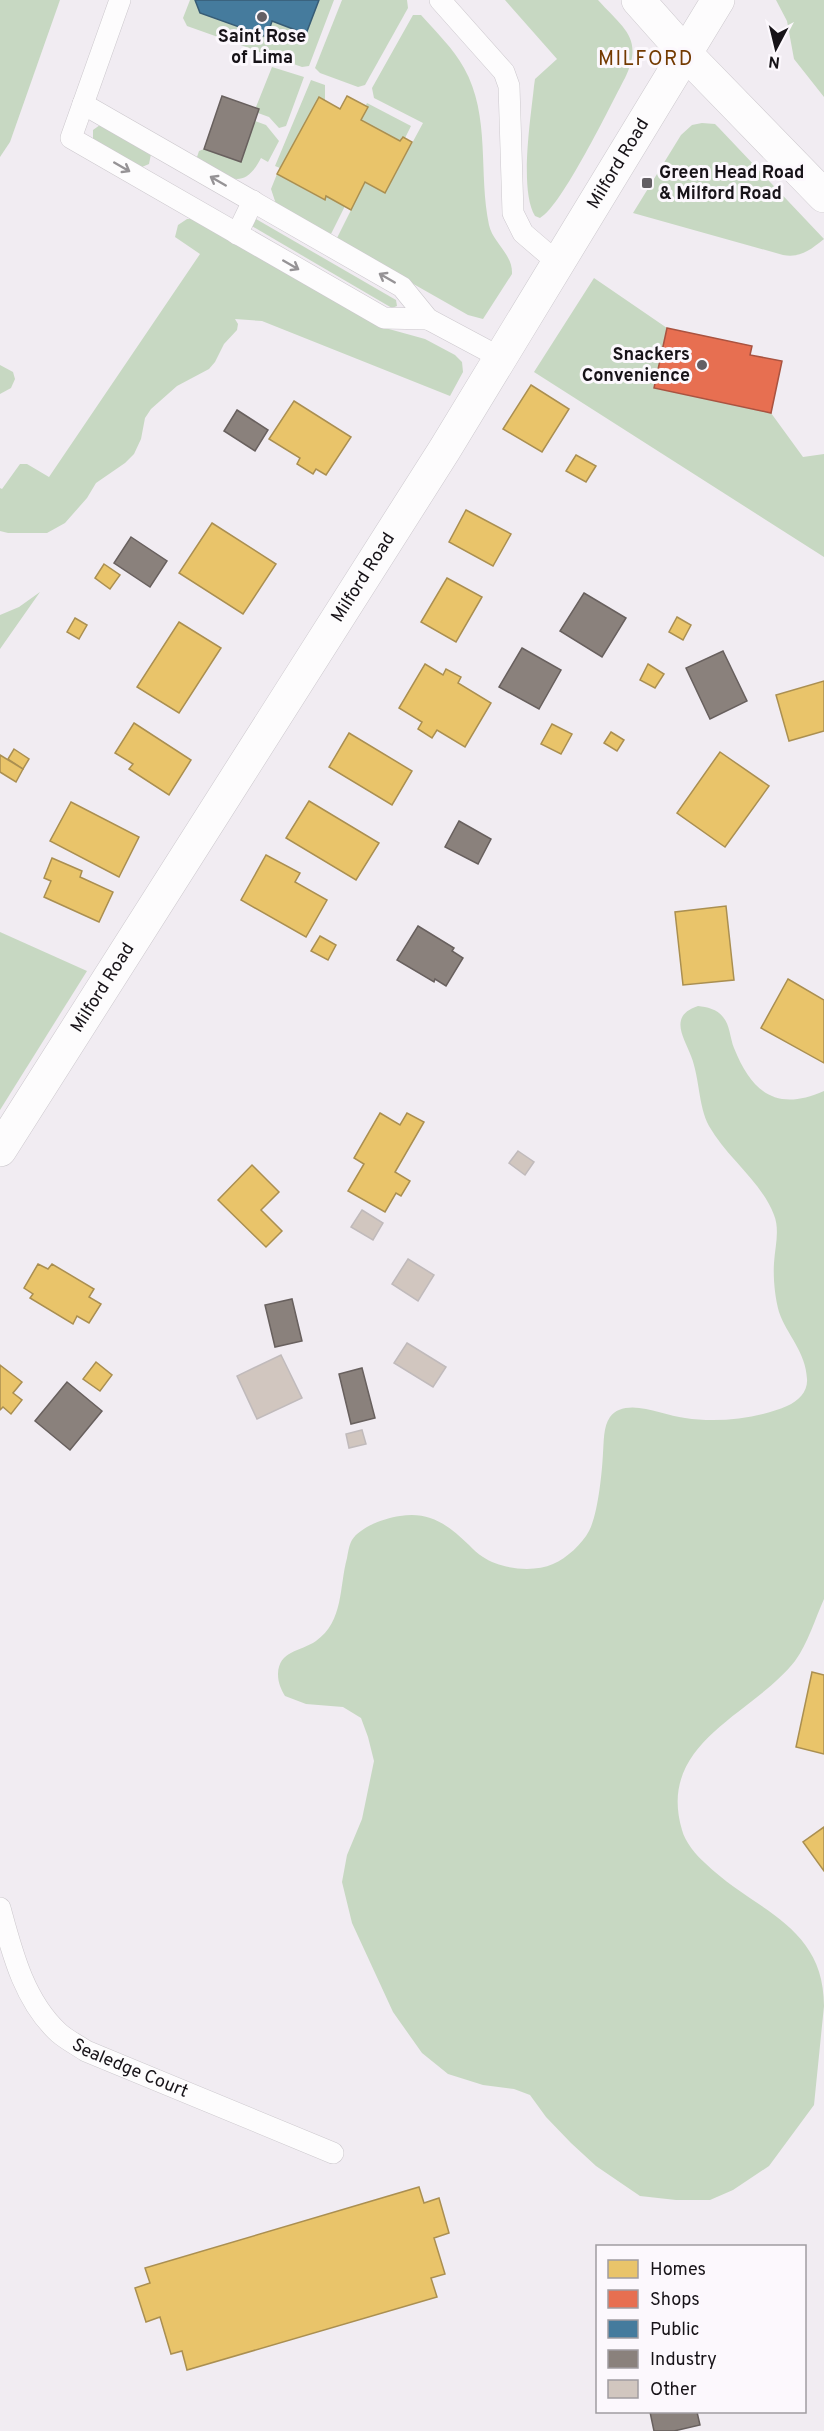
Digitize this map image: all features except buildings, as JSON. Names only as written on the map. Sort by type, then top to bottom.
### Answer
[{"type":"street","points":[[638,0],[686,54],[824,196]]},
{"type":"street","name":"Milford Road","points":[[0,1150],[501,358],[718,0]]},
{"type":"lane","points":[[120,0],[71,138],[384,318],[428,319]]},
{"type":"lane","points":[[440,0],[504,72],[508,86],[513,213],[523,233],[558,263]]},
{"type":"lane","points":[[83,104],[402,287],[428,319],[501,358]]},
{"type":"lane","points":[[237,234],[253,201]]},
{"type":"lane","name":"Sealedge Court","points":[[0,1908],[11,1947],[26,1986],[40,2012],[60,2034],[86,2051],[333,2153]]},
{"type":"green space","points":[[0,0],[60,0],[10,142],[0,157]]},
{"type":"green space","points":[[190,0],[195,0],[200,13],[267,36],[272,21],[306,34],[319,0],[334,0],[309,66],[302,67],[187,26],[183,18]]},
{"type":"green space","points":[[342,0],[407,0],[408,8],[365,85],[358,87],[320,73],[315,68]]},
{"type":"green space","points":[[505,0],[598,0],[623,27],[632,43],[630,64],[625,78],[573,176],[549,210],[540,218],[535,216],[530,204],[527,153],[535,79],[557,59]]},
{"type":"green space","points":[[776,0],[824,0],[824,97],[794,59],[787,21]]},
{"type":"green space","points":[[413,15],[421,15],[455,54],[472,86],[478,106],[489,225],[509,260],[512,274],[483,319],[468,315],[336,240],[365,182],[385,193],[423,123],[374,98],[372,88]]},
{"type":"green space","points":[[272,67],[304,77],[286,126],[279,128],[269,117],[258,113],[259,109],[256,107]]},
{"type":"green space","points":[[311,80],[325,85],[325,101],[319,98],[280,168],[275,166]]},
{"type":"green space","points":[[367,103],[411,126],[405,138],[402,137],[400,141],[361,120],[368,107]]},
{"type":"green space","points":[[255,121],[266,125],[279,141],[268,162],[261,158],[247,176],[240,179],[224,176],[196,160],[199,151],[204,149],[241,162]]},
{"type":"green space","points":[[715,124],[824,239],[810,250],[789,256],[633,213],[681,135],[692,125]]},
{"type":"green space","points":[[100,125],[151,154],[149,164],[142,167],[93,140],[93,130]]},
{"type":"green space","points":[[277,174],[324,200],[326,196],[345,206],[330,236],[276,204],[271,189]]},
{"type":"green space","points":[[191,219],[378,326],[425,339],[455,355],[462,362],[463,372],[450,396],[262,321],[235,319],[238,324],[237,330],[224,344],[215,362],[209,369],[177,386],[151,409],[145,418],[141,439],[134,454],[96,483],[87,498],[65,523],[47,533],[0,531],[0,488],[2,489],[20,464],[27,464],[49,477],[200,254],[175,237],[178,225]]},
{"type":"green space","points":[[256,219],[396,300],[397,306],[392,308],[250,225]]},
{"type":"green space","points":[[594,278],[667,328],[654,388],[771,413],[803,457],[824,454],[824,557],[534,372]]},
{"type":"green space","points":[[0,365],[13,372],[15,379],[11,388],[0,394]]},
{"type":"green space","points":[[40,592],[0,649],[0,615],[19,607]]},
{"type":"green space","points":[[0,932],[87,971],[0,1110]]},
{"type":"green space","points":[[698,1006],[715,1010],[721,1014],[727,1024],[741,1064],[758,1087],[768,1094],[793,1099],[824,1091],[824,1599],[808,1639],[795,1661],[777,1680],[713,1733],[695,1752],[683,1774],[678,1800],[683,1835],[698,1856],[724,1880],[783,1922],[799,1937],[812,1956],[821,1978],[824,2006],[814,2105],[769,2166],[733,2190],[710,2200],[676,2200],[640,2196],[596,2166],[546,2117],[530,2095],[514,2089],[483,2085],[448,2074],[422,2053],[393,2012],[352,1923],[342,1882],[347,1855],[362,1819],[374,1761],[361,1718],[343,1707],[306,1704],[285,1696],[278,1674],[279,1666],[286,1656],[316,1641],[332,1624],[339,1603],[350,1544],[356,1535],[367,1527],[394,1517],[411,1515],[429,1518],[446,1526],[490,1561],[517,1568],[545,1567],[574,1550],[589,1531],[599,1493],[605,1430],[610,1417],[615,1412],[635,1408],[677,1417],[737,1419],[787,1406],[799,1398],[804,1391],[807,1383],[806,1369],[800,1352],[782,1320],[776,1301],[774,1269],[777,1233],[774,1215],[761,1191],[716,1138],[705,1118],[694,1065],[681,1028],[683,1015]]},
{"type":"place","name":"Saint Rose of Lima","points":[[262,17]]},
{"type":"place","name":"Green Head Road & Milford Road","points":[[647,183]]},
{"type":"place","name":"Snackers Convenience","points":[[702,365]]},
{"type":"district","name":"MILFORD","points":[[646,60]]}]
